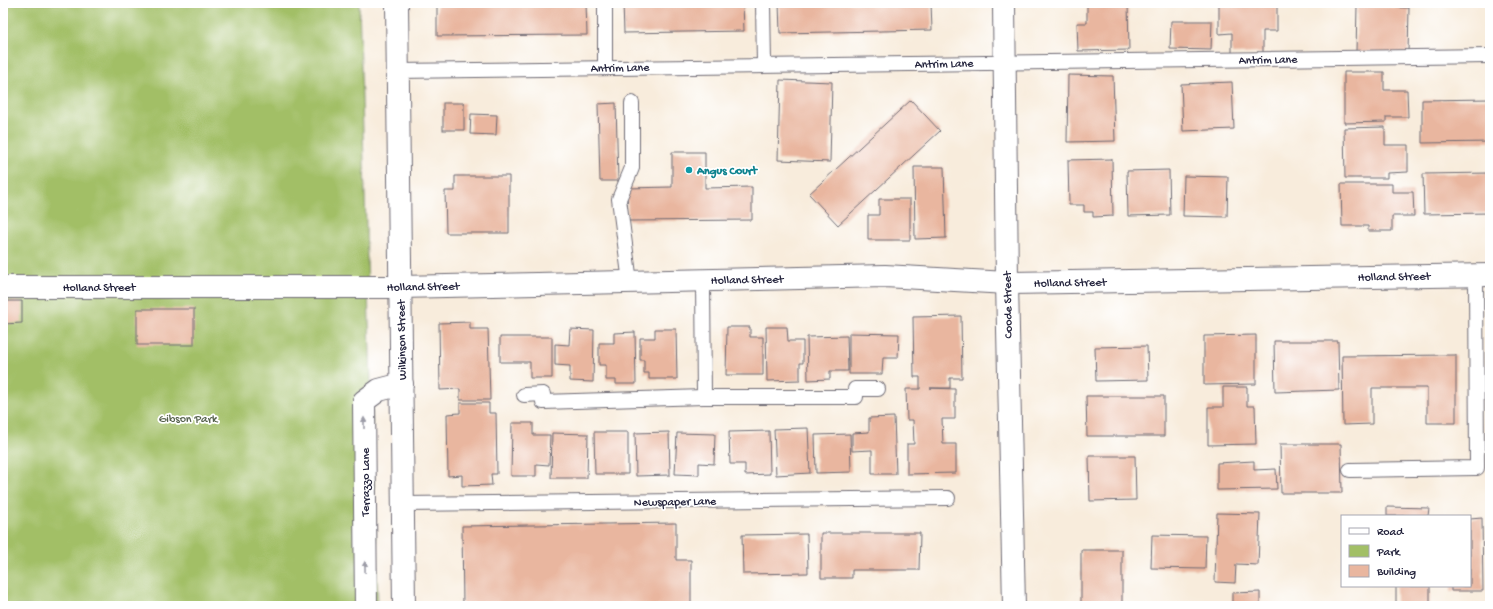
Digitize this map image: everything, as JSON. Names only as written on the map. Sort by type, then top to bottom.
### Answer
[{"type":"street","name":"Wilkinson Street","points":[[397,3],[404,606]]},
{"type":"street","name":"Coode Street","points":[[1004,3],[1007,283],[1014,606]]},
{"type":"street","name":"Holland Street","points":[[3,287],[400,287],[885,276],[1007,283],[1483,275]]},
{"type":"street","name":"Terrazzo Lane","points":[[366,606],[364,401],[379,390],[402,384]]},
{"type":"lane","points":[[605,3],[605,67]]},
{"type":"lane","points":[[763,3],[764,65]]},
{"type":"lane","name":"Antrim Lane","points":[[397,71],[1490,56]]},
{"type":"lane","points":[[630,282],[619,199],[632,168],[632,103]]},
{"type":"lane","points":[[1350,470],[1477,468],[1483,275]]},
{"type":"lane","points":[[703,280],[704,397]]},
{"type":"lane","points":[[524,395],[544,394],[544,402],[704,397],[856,397],[856,389],[878,389]]},
{"type":"lane","name":"Newspaper Lane","points":[[402,504],[948,498]]},
{"type":"green space","name":"Gibson Park","points":[[3,3],[359,3],[378,606],[3,606]]},
{"type":"building","points":[[437,3],[586,3],[587,35],[437,36]]},
{"type":"building","points":[[623,3],[743,3],[744,31],[624,33]]},
{"type":"building","points":[[779,3],[931,3],[932,30],[780,33]]},
{"type":"building","points":[[1087,3],[1128,3],[1129,50],[1078,51],[1077,23],[1087,23]]},
{"type":"building","points":[[1219,3],[1277,3],[1277,31],[1263,31],[1263,53],[1232,54],[1232,33],[1219,34]]},
{"type":"building","points":[[1357,6],[1409,8],[1408,53],[1356,52]]},
{"type":"building","points":[[1171,21],[1212,21],[1211,50],[1170,49]]},
{"type":"building","points":[[1344,72],[1384,72],[1384,90],[1407,90],[1408,117],[1386,117],[1386,122],[1344,123]]},
{"type":"building","points":[[1068,75],[1113,76],[1115,141],[1067,142]]},
{"type":"building","points":[[780,80],[832,82],[830,162],[778,160]]},
{"type":"building","points":[[1232,82],[1234,129],[1183,131],[1181,84]]},
{"type":"building","points":[[1490,99],[1490,142],[1422,143],[1422,100]]},
{"type":"building","points":[[911,100],[940,131],[838,225],[809,194]]},
{"type":"building","points":[[443,103],[464,103],[464,130],[443,130]]},
{"type":"building","points":[[616,103],[618,181],[600,181],[598,104]]},
{"type":"building","points":[[471,114],[497,115],[496,135],[470,134]]},
{"type":"building","points":[[1385,127],[1385,145],[1408,145],[1408,172],[1387,173],[1387,178],[1345,178],[1344,128]]},
{"type":"building","name":"Angus Court","points":[[672,152],[705,152],[705,188],[752,187],[752,220],[628,221],[627,188],[672,187]]},
{"type":"building","points":[[1112,159],[1113,216],[1093,217],[1093,212],[1084,212],[1084,205],[1069,205],[1068,160]]},
{"type":"building","points":[[914,167],[944,167],[946,238],[915,239]]},
{"type":"building","points":[[1169,170],[1170,215],[1128,216],[1127,171]]},
{"type":"building","points":[[1490,173],[1490,213],[1424,214],[1423,174]]},
{"type":"building","points":[[455,176],[509,176],[509,233],[446,233],[445,191],[455,191]]},
{"type":"building","points":[[1184,176],[1228,177],[1227,217],[1183,216]]},
{"type":"building","points":[[1341,184],[1392,184],[1392,192],[1413,192],[1414,216],[1392,216],[1392,231],[1368,231],[1368,226],[1342,226]]},
{"type":"building","points":[[879,199],[910,199],[910,240],[868,240],[868,215],[879,215]]},
{"type":"building","points":[[3,301],[22,301],[22,323],[3,324]]},
{"type":"building","points":[[137,309],[194,309],[194,345],[137,345]]},
{"type":"building","points":[[961,316],[962,378],[950,378],[950,388],[930,388],[955,389],[955,419],[942,419],[943,444],[956,444],[956,473],[907,474],[907,444],[914,444],[913,420],[907,420],[906,389],[920,389],[920,377],[914,377],[913,317]]},
{"type":"building","points":[[470,322],[470,329],[488,329],[490,400],[460,400],[460,389],[440,390],[439,323]]},
{"type":"building","points":[[727,327],[750,327],[750,337],[763,337],[763,375],[726,375]]},
{"type":"building","points":[[766,327],[787,327],[788,341],[803,341],[803,363],[800,363],[800,380],[767,381]]},
{"type":"building","points":[[570,329],[594,330],[593,382],[570,381],[570,366],[555,365],[555,344],[569,345]]},
{"type":"building","points":[[655,329],[676,329],[677,379],[649,379],[649,373],[644,373],[644,360],[640,360],[640,338],[655,338]]},
{"type":"building","points":[[635,332],[636,384],[616,384],[616,380],[606,380],[606,365],[599,365],[599,343],[614,343],[614,333]]},
{"type":"building","points":[[849,333],[899,334],[898,358],[883,358],[882,374],[849,374]]},
{"type":"building","points":[[1256,335],[1256,384],[1204,385],[1204,336]]},
{"type":"building","points":[[847,336],[848,371],[830,371],[830,379],[808,380],[807,337]]},
{"type":"building","points":[[500,337],[552,337],[552,378],[530,378],[530,362],[500,362]]},
{"type":"building","points":[[1274,341],[1338,341],[1339,390],[1275,392]]},
{"type":"building","points":[[1147,346],[1148,380],[1096,381],[1095,347]]},
{"type":"building","points":[[1456,355],[1456,423],[1427,423],[1427,388],[1372,388],[1372,424],[1343,425],[1342,356]]},
{"type":"building","points":[[1223,387],[1247,387],[1247,406],[1255,406],[1256,444],[1208,445],[1208,407],[1223,407]]},
{"type":"building","points":[[1086,396],[1164,396],[1164,436],[1087,436]]},
{"type":"building","points":[[460,403],[489,403],[489,413],[496,413],[497,474],[491,474],[492,485],[462,486],[462,475],[448,476],[447,414],[460,413]]},
{"type":"building","points":[[894,417],[896,474],[872,474],[872,450],[852,451],[852,433],[869,432],[869,418]]},
{"type":"building","points":[[512,423],[533,423],[533,435],[550,435],[549,465],[536,464],[536,476],[511,476]]},
{"type":"building","points":[[808,428],[810,473],[776,475],[774,429]]},
{"type":"building","points":[[769,431],[770,474],[745,475],[745,464],[730,464],[729,432]]},
{"type":"building","points":[[594,432],[628,432],[628,474],[595,474]]},
{"type":"building","points":[[669,432],[670,475],[636,476],[635,433]]},
{"type":"building","points":[[552,433],[588,434],[587,478],[551,478]]},
{"type":"building","points":[[677,433],[715,434],[714,464],[699,463],[699,475],[675,474]]},
{"type":"building","points":[[850,434],[851,472],[816,473],[815,435]]},
{"type":"building","points":[[1280,444],[1341,444],[1342,493],[1281,493]]},
{"type":"building","points":[[1089,456],[1135,456],[1136,500],[1090,501]]},
{"type":"building","points":[[1254,461],[1254,470],[1276,469],[1277,489],[1217,490],[1217,463]]},
{"type":"building","points":[[1387,507],[1429,508],[1428,515],[1387,515]]},
{"type":"building","points":[[1217,513],[1260,514],[1258,565],[1236,564],[1235,583],[1215,582]]},
{"type":"building","points":[[1482,518],[1483,591],[1451,591],[1451,587],[1471,587],[1471,519]]},
{"type":"building","points":[[676,523],[676,560],[691,560],[691,606],[463,606],[462,526]]},
{"type":"building","points":[[821,533],[920,533],[919,570],[852,570],[852,578],[821,578]]},
{"type":"building","points":[[807,534],[808,573],[743,574],[742,535]]},
{"type":"building","points":[[1152,535],[1206,536],[1205,569],[1151,568]]},
{"type":"building","points":[[1081,550],[1122,550],[1122,606],[1081,606]]},
{"type":"building","points":[[1396,587],[1430,587],[1430,606],[1396,606]]},
{"type":"building","points":[[1260,592],[1260,606],[1232,606],[1232,593]]},
{"type":"place","name":"Angus Court","points":[[689,170]]}]
